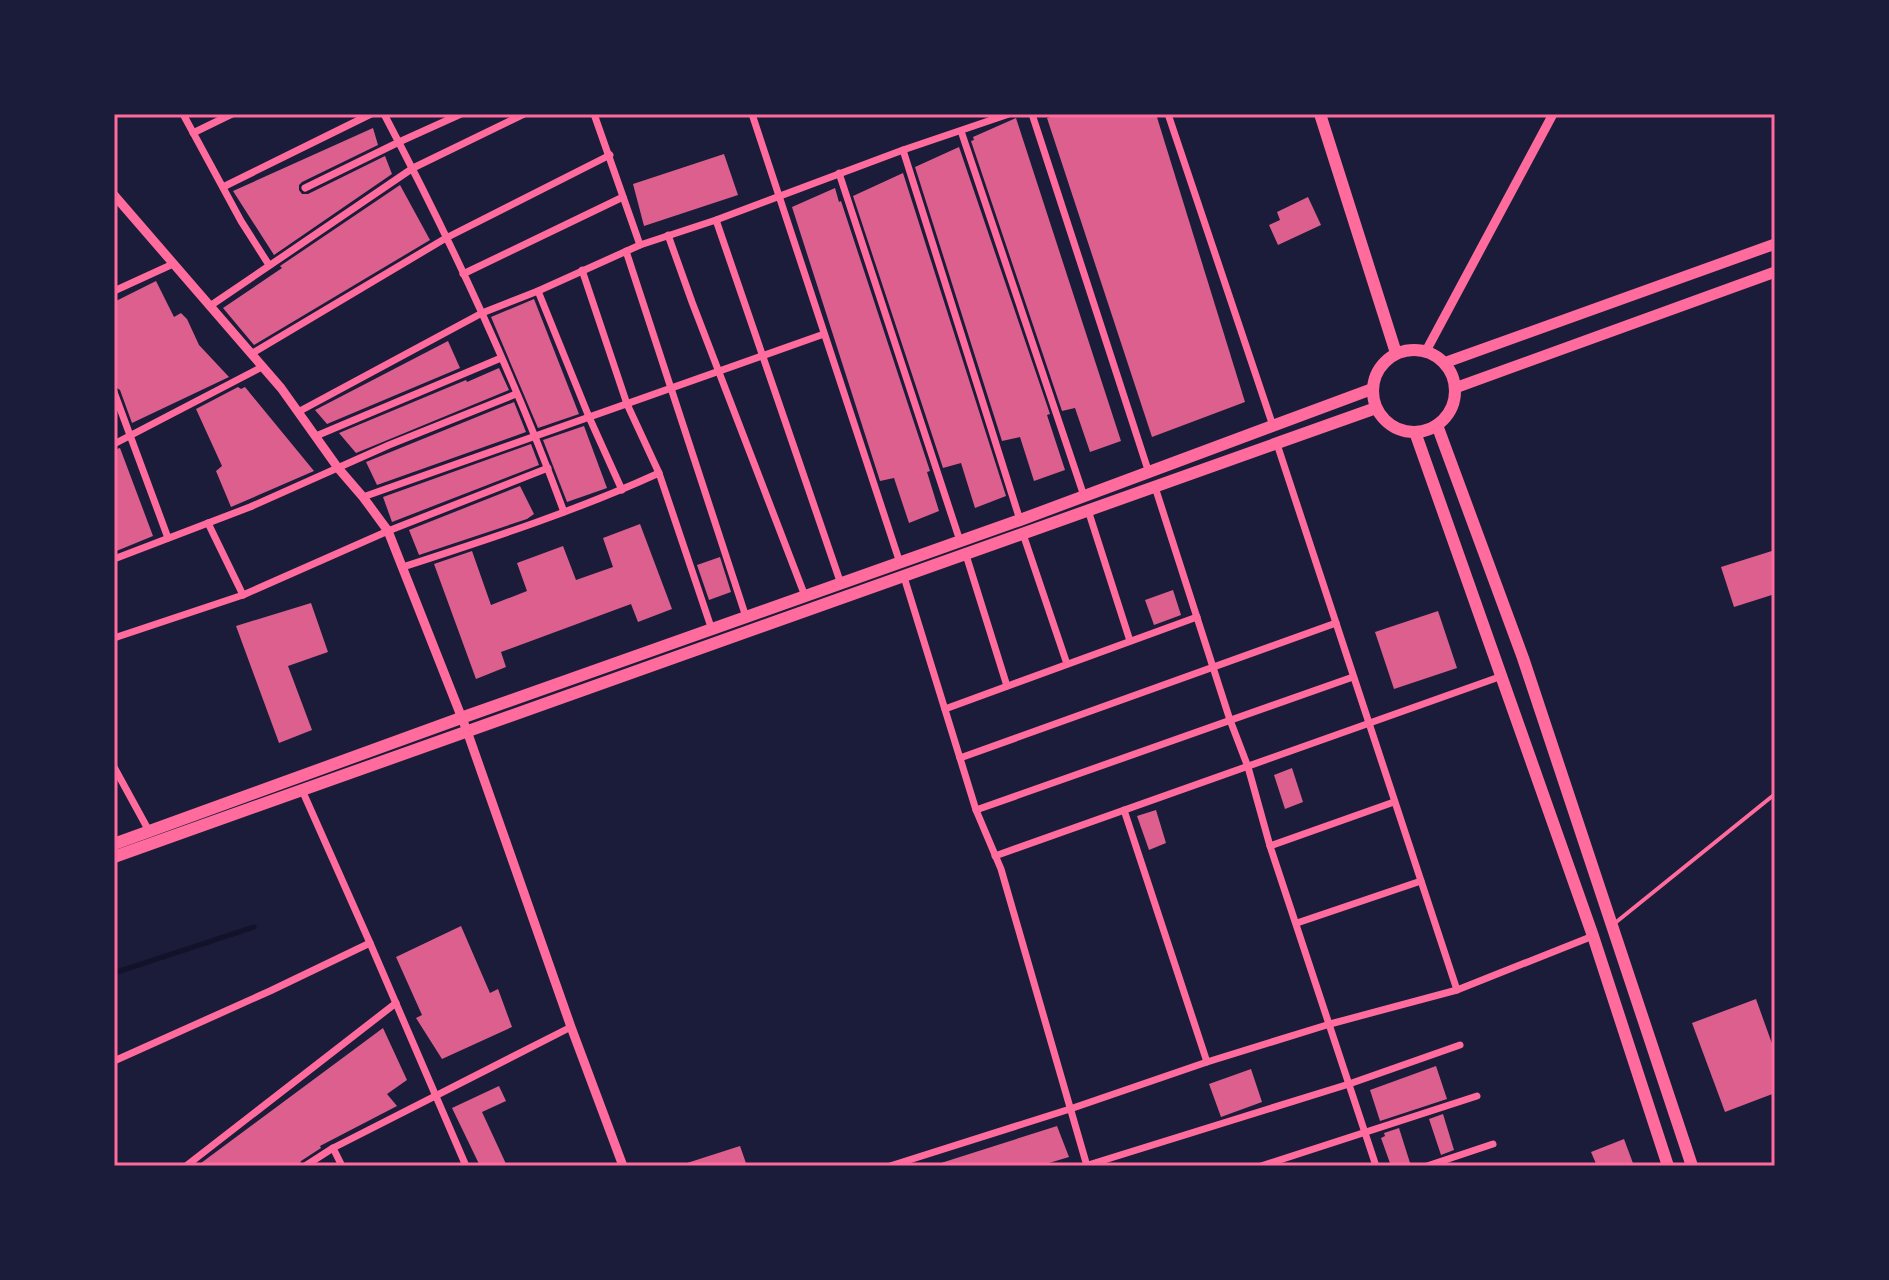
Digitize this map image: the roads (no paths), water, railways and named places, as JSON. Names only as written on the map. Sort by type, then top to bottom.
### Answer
[{"type":"main road","points":[[1320,114],[1396,353]]},
{"type":"main road","points":[[1444,363],[1775,244]]},
{"type":"main road","points":[[1455,388],[1775,272]]},
{"type":"main road","points":[[1426,351],[1444,363],[1452,375],[1455,388],[1453,402],[1447,415],[1437,425],[1415,432],[1403,431],[1391,426],[1376,408],[1372,389],[1374,378],[1379,368],[1396,353],[1426,351]]},
{"type":"main road","points":[[114,844],[1020,520],[1372,389]]},
{"type":"main road","points":[[114,857],[1376,408]]},
{"type":"main road","points":[[1437,425],[1523,658],[1692,1166]]},
{"type":"main road","points":[[1415,432],[1593,936],[1668,1166]]},
{"type":"street","points":[[183,114],[269,265]]},
{"type":"street","points":[[193,133],[232,114]]},
{"type":"street","points":[[223,187],[371,114]]},
{"type":"street","points":[[384,114],[482,313],[564,512]]},
{"type":"street","points":[[305,188],[461,114]]},
{"type":"street","points":[[210,306],[413,168],[524,114]]},
{"type":"street","points":[[594,114],[640,245]]},
{"type":"street","points":[[752,114],[900,563]]},
{"type":"street","points":[[298,412],[482,313],[640,245],[1009,114]]},
{"type":"street","points":[[1032,114],[1149,473]]},
{"type":"street","points":[[1168,114],[1273,426]]},
{"type":"street","points":[[1426,351],[1553,114]]},
{"type":"street","points":[[961,131],[1084,496]]},
{"type":"street","points":[[903,150],[1020,520]]},
{"type":"street","points":[[251,354],[446,238],[610,155]]},
{"type":"street","points":[[839,173],[960,541]]},
{"type":"street","points":[[114,195],[118,207],[173,264],[262,367],[388,531],[467,731],[623,1166]]},
{"type":"street","points":[[463,274],[623,197]]},
{"type":"street","points":[[716,220],[841,584]]},
{"type":"street","points":[[668,235],[805,596]]},
{"type":"street","points":[[626,251],[746,617]]},
{"type":"street","points":[[114,291],[173,264]]},
{"type":"street","points":[[582,270],[627,404],[659,473],[712,630]]},
{"type":"street","points":[[538,291],[622,490]]},
{"type":"street","points":[[363,497],[824,334]]},
{"type":"street","points":[[316,436],[501,358]]},
{"type":"street","points":[[114,444],[262,367]]},
{"type":"street","points":[[114,392],[168,538]]},
{"type":"street","points":[[114,559],[250,507],[389,445],[516,394]]},
{"type":"street","points":[[1277,444],[1457,990]]},
{"type":"street","points":[[114,638],[243,595],[388,531],[548,468]]},
{"type":"street","points":[[403,567],[564,512],[659,473]]},
{"type":"street","points":[[1155,487],[1376,1166]]},
{"type":"street","points":[[1088,510],[1130,641]]},
{"type":"street","points":[[208,523],[243,595]]},
{"type":"street","points":[[1023,534],[1067,664]]},
{"type":"street","points":[[966,555],[1007,686]]},
{"type":"street","points":[[904,577],[976,810],[995,856],[1086,1166],[1349,1084],[1460,1045]]},
{"type":"street","points":[[945,709],[1197,617]]},
{"type":"street","points":[[960,758],[1336,623]]},
{"type":"street","points":[[995,856],[1502,676]]},
{"type":"street","points":[[976,810],[1353,677]]},
{"type":"street","points":[[114,767],[149,831]]},
{"type":"street","points":[[301,790],[466,1166]]},
{"type":"street","points":[[1270,846],[1394,802]]},
{"type":"street","points":[[1124,810],[1207,1062]]},
{"type":"street","points":[[1297,923],[1421,881]]},
{"type":"street","points":[[890,1166],[1207,1062],[1330,1024],[1457,990],[1593,936]]},
{"type":"street","points":[[114,1061],[370,943]]},
{"type":"street","points":[[186,1166],[396,1003]]},
{"type":"street","points":[[305,1166],[333,1148],[571,1027]]},
{"type":"street","points":[[1261,1166],[1477,1096]]},
{"type":"street","points":[[1427,1166],[1493,1144]]},
{"type":"street","points":[[333,1148],[342,1166]]},
{"type":"lane","points":[[1613,925],[1775,794]]},
{"type":"waterway","points":[[114,973],[254,927]]}]
